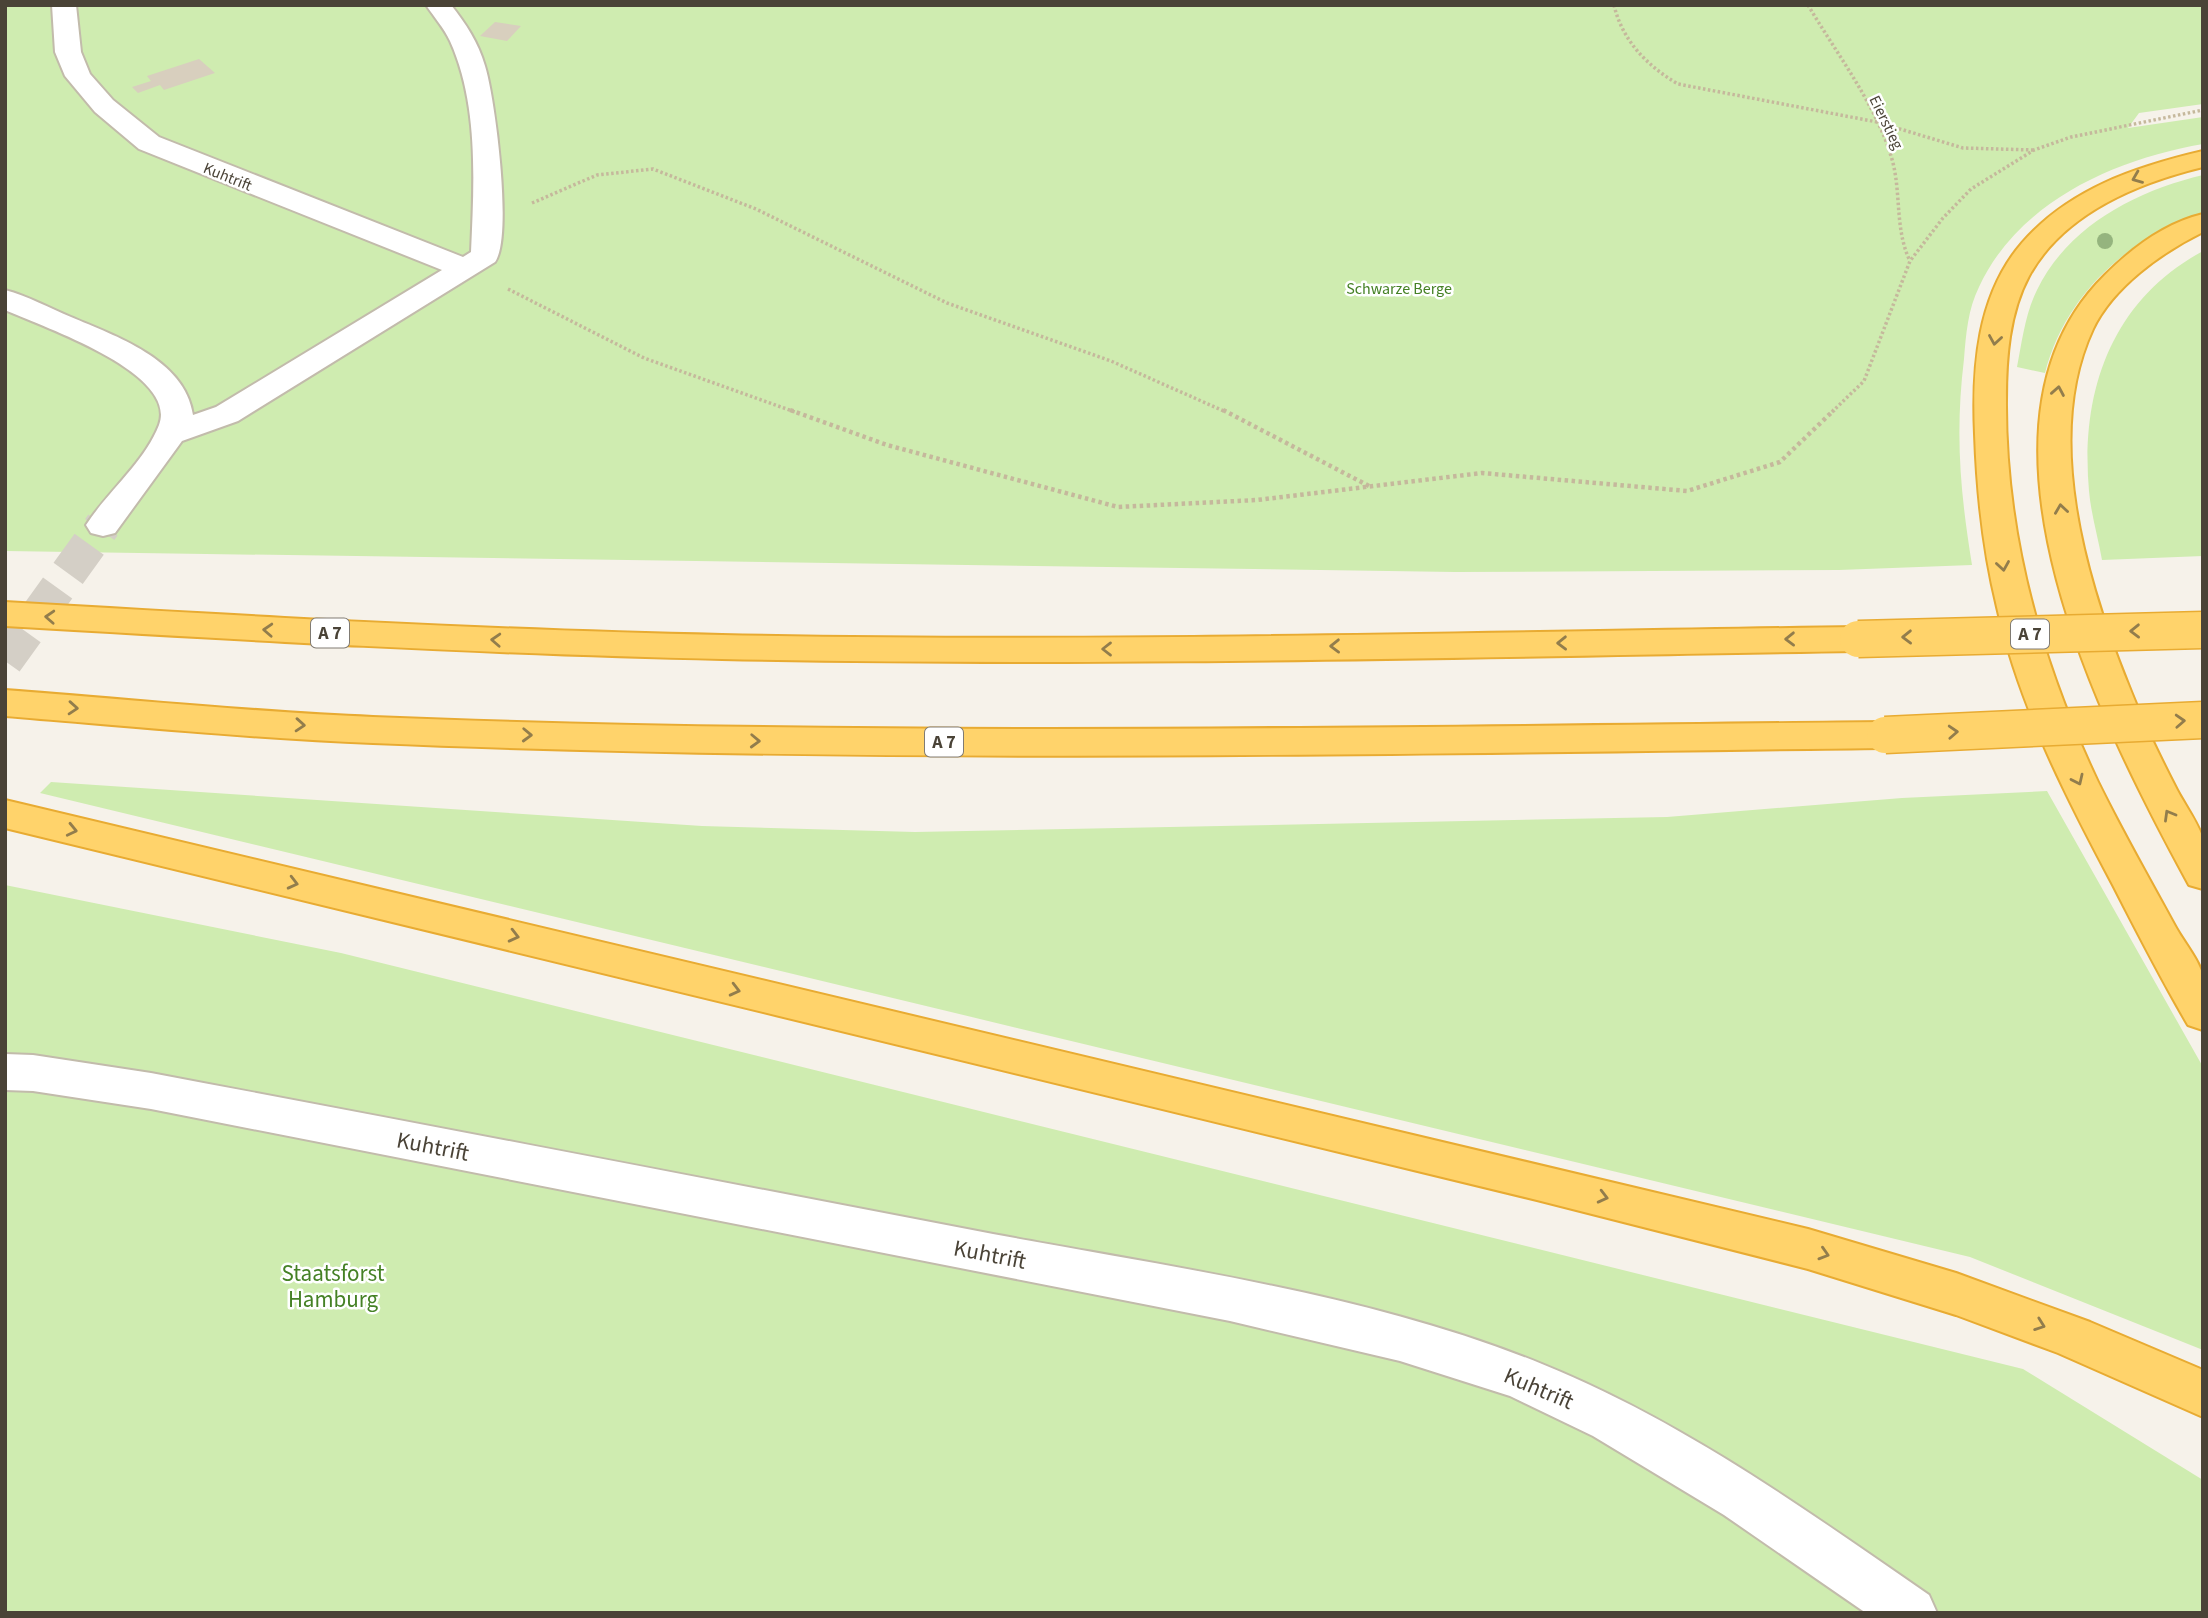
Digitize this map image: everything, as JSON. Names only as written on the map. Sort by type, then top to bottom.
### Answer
[{"type":"highway","points":[[2203,159],[2144,174],[2115,187],[2059,223],[2038,242],[2023,262],[2002,306],[1994,341],[1990,394],[1990,474],[2004,574],[2029,665],[2052,725],[2097,821],[2203,1013]]},
{"type":"highway","points":[[2203,222],[2182,230],[2139,258],[2101,295],[2077,331],[2061,378],[2054,426],[2054,459],[2067,547],[2100,665],[2161,802],[2203,874]]},
{"type":"highway","name":"A 7","points":[[5,614],[550,643],[766,647],[1137,649],[1858,639],[2203,630]]},
{"type":"highway","name":"A 7","points":[[5,703],[368,730],[767,742],[1133,743],[1885,736],[2203,720]]},
{"type":"highway","points":[[5,814],[1537,1181],[1808,1249],[1956,1294],[2073,1337],[2203,1394]]},
{"type":"street","name":"Kuhtrift","points":[[64,5],[68,52],[78,76],[104,106],[149,143],[411,250],[467,269]]},
{"type":"street","points":[[170,434],[227,414],[485,256],[487,177],[478,94],[462,40],[438,5]]},
{"type":"street","points":[[5,299],[123,351],[140,362],[170,394],[177,416],[170,434],[103,525]]},
{"type":"street","name":"Kuhtrift","points":[[5,1072],[33,1073],[151,1091],[1230,1300],[1459,1355],[1564,1396],[1643,1439],[1796,1535],[1911,1613]]},
{"type":"path","points":[[1614,5],[1619,25],[1633,43],[1653,67],[1678,83],[1877,122],[1963,148],[2035,150]]},
{"type":"path","name":"Eierstieg","points":[[1808,5],[1877,122],[1892,157],[1902,244],[1910,261]]},
{"type":"path","points":[[467,269],[644,358],[887,444],[1118,508],[1258,500],[1482,473],[1687,491],[1780,462],[1864,382],[1910,261],[1943,218],[1971,189],[2035,150],[2110,126],[2203,110]]},
{"type":"path","points":[[486,241],[499,220],[540,199],[597,175],[653,169],[756,209],[947,303],[1111,361],[1203,400],[1370,486]]},
{"type":"green space","name":"Schwarze Berge","points":[[5,5],[2203,5],[2203,104],[2139,113],[2128,128],[2203,117],[2203,144],[2136,161],[2073,189],[2044,208],[2018,231],[1996,257],[1979,287],[1968,322],[1959,437],[1964,512],[1972,565],[1839,570],[1455,572],[5,551]]},
{"type":"green space","points":[[2203,175],[2203,212],[2149,237],[2103,273],[2068,319],[2054,345],[2045,373],[2017,367],[2024,328],[2033,299],[2050,267],[2067,247],[2106,214],[2153,191]]},
{"type":"green space","points":[[2203,251],[2203,556],[2102,560],[2090,500],[2088,454],[2090,418],[2097,384],[2108,352],[2125,322],[2146,295],[2172,271]]},
{"type":"green space","points":[[51,782],[702,826],[915,832],[1667,817],[1902,798],[2047,791],[2203,1067],[2203,1350],[1970,1257],[40,793]]},
{"type":"green space","name":"Staatsforst Hamburg","points":[[5,885],[341,953],[2023,1369],[2203,1480],[2203,1613],[5,1613]]},
{"type":"building","points":[[495,22],[521,26],[507,41],[480,36]]},
{"type":"building","points":[[199,59],[215,73],[164,90],[160,85],[138,93],[132,87],[151,81],[147,76]]},
{"type":"tunnel","points":[[5,661],[103,525]]}]
